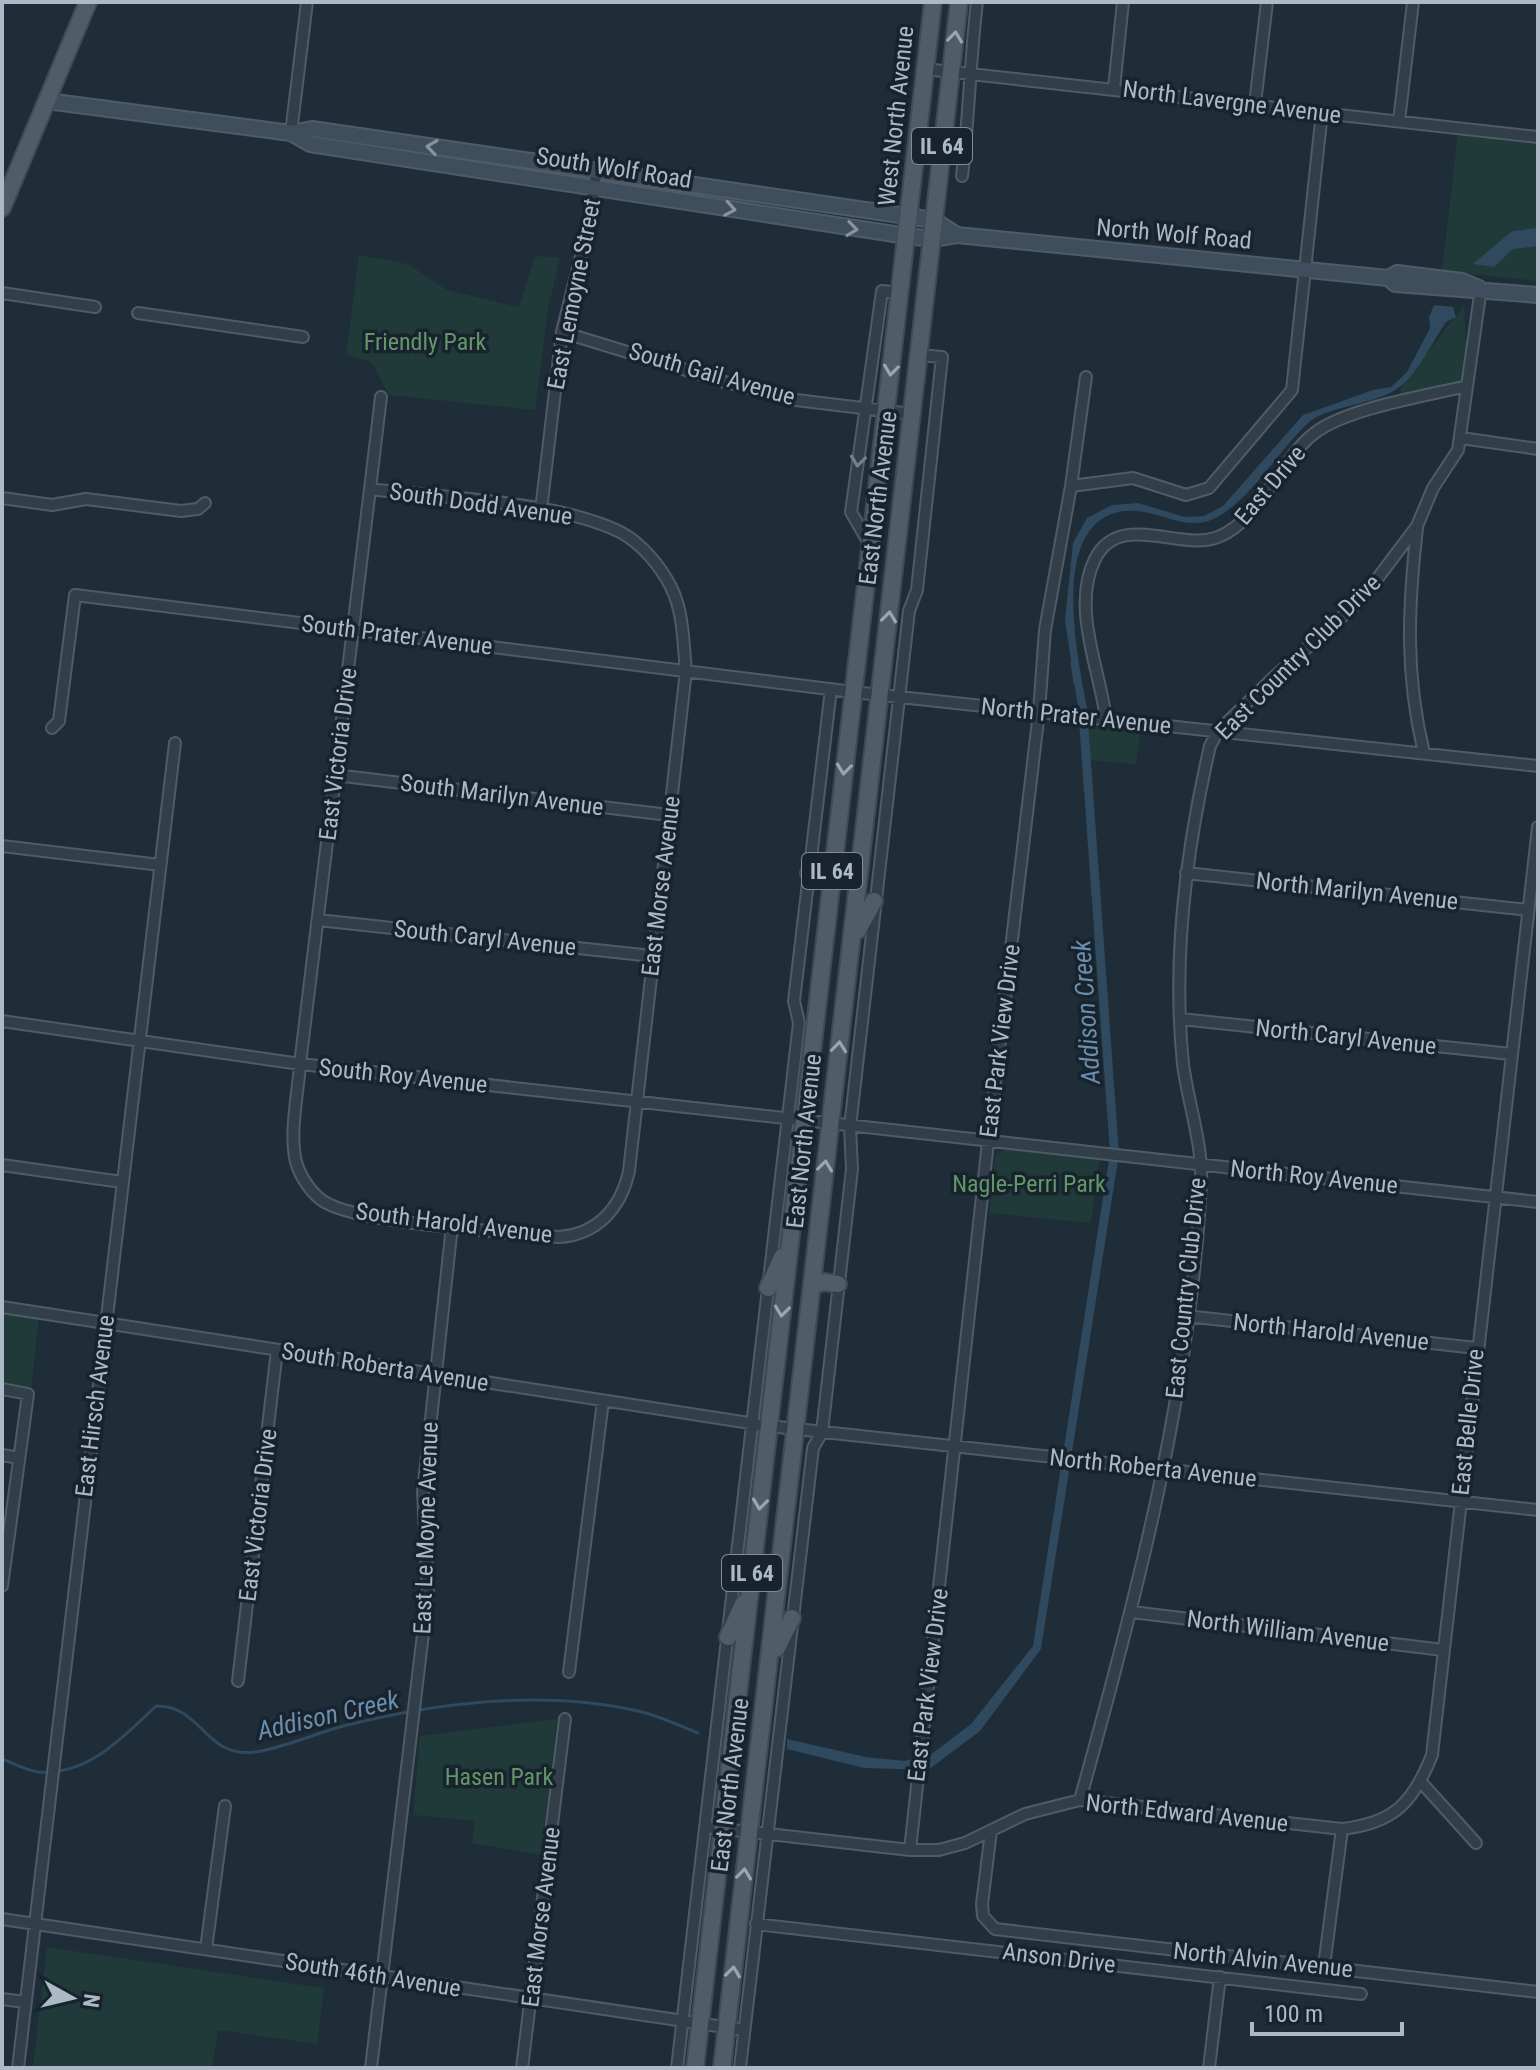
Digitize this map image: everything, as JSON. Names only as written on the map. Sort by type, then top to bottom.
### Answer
[{"type":"main road","points":[[2,208],[88,2]]},
{"type":"main road","name":"West North Avenue","points":[[907,236],[933,2]]},
{"type":"main road","name":"West North Avenue","points":[[934,220],[959,2]]},
{"type":"main road","name":"South Wolf Road","points":[[47,101],[291,133],[312,129],[932,239]]},
{"type":"main road","name":"South Wolf Road","points":[[595,180],[934,220]]},
{"type":"main road","name":"North Wolf Road","points":[[934,220],[957,235]]},
{"type":"main road","name":"East North Avenue","points":[[722,2068],[735,2029],[758,1833],[757,1763],[761,1722],[934,220]]},
{"type":"main road","name":"North Wolf Road","points":[[932,239],[957,235],[1305,268],[1388,278],[1395,284],[1461,292],[1480,288],[1538,295]]},
{"type":"main road","name":"East North Avenue","points":[[695,2068],[750,1588],[761,1425],[791,1233],[796,1121],[832,876],[907,236]]},
{"type":"main road","points":[[809,873],[832,876]]},
{"type":"main road","points":[[850,950],[874,901]]},
{"type":"main road","points":[[768,1288],[791,1233]]},
{"type":"main road","points":[[812,1286],[823,1282],[838,1284]]},
{"type":"main road","points":[[728,1637],[750,1588]]},
{"type":"main road","points":[[768,1672],[792,1618]]},
{"type":"street","points":[[291,133],[307,2]]},
{"type":"street","points":[[962,176],[972,92],[977,2]]},
{"type":"street","points":[[1114,88],[1123,2]]},
{"type":"street","points":[[1255,104],[1267,2]]},
{"type":"street","points":[[1399,121],[1413,2]]},
{"type":"street","name":"North Lavergne Avenue","points":[[925,69],[1538,137]]},
{"type":"street","points":[[1071,486],[1133,478],[1186,495],[1215,483],[1292,390],[1322,112]]},
{"type":"street","name":"East Lemoyne Street","points":[[541,510],[562,332],[590,220],[595,180]]},
{"type":"street","name":"East Country Club Drive","points":[[1080,1800],[1132,1612],[1164,1469],[1186,1316],[1201,1181],[1183,1064],[1181,934],[1186,873],[1207,759],[1218,731],[1274,677],[1341,620],[1376,582],[1417,526],[1424,506],[1454,459],[1461,438],[1480,288]]},
{"type":"street","points":[[871,547],[851,512],[882,291],[900,293]]},
{"type":"street","points":[[2,293],[95,307]]},
{"type":"street","points":[[138,313],[303,337]]},
{"type":"street","name":"South Gail Avenue","points":[[562,332],[725,382],[796,400],[912,414]]},
{"type":"street","name":"East North Avenue","points":[[740,2068],[735,2029],[756,1924],[758,1833],[792,1618],[813,1448],[822,1432],[852,1169],[850,1127],[874,901],[909,611],[917,590],[942,357],[919,355]]},
{"type":"street","name":"East Park View Drive","points":[[910,1850],[1039,712],[1045,630],[1071,486],[1086,377]]},
{"type":"street","name":"East Drive","points":[[1106,719],[1089,633],[1087,595],[1095,557],[1106,544],[1132,535],[1194,540],[1220,537],[1240,523],[1317,431],[1341,419],[1467,386]]},
{"type":"street","name":"East Victoria Drive","points":[[300,1064],[381,397]]},
{"type":"street","points":[[1461,438],[1538,449]]},
{"type":"street","name":"South Dodd Avenue","points":[[370,489],[541,510],[587,519],[625,534],[654,560],[680,612],[686,671]]},
{"type":"street","points":[[2,498],[52,505],[86,499],[181,511],[198,509],[205,503]]},
{"type":"street","points":[[1417,526],[1410,606],[1409,675],[1424,753]]},
{"type":"street","name":"South Prater Avenue","points":[[52,728],[59,721],[75,595],[853,692]]},
{"type":"street","name":"East Morse Avenue","points":[[638,1102],[686,671]]},
{"type":"street","name":"East North Avenue","points":[[677,2068],[728,1637],[761,1425],[768,1288],[796,1121],[799,1023],[794,1001],[831,689]]},
{"type":"street","name":"North Prater Avenue","points":[[853,692],[1538,766]]},
{"type":"street","name":"East Hirsch Avenue","points":[[18,2068],[52,1758],[175,743]]},
{"type":"street","name":"South Marilyn Avenue","points":[[335,775],[669,815]]},
{"type":"street","name":"East Belle Drive","points":[[1342,1829],[1369,1826],[1390,1816],[1421,1782],[1432,1755],[1476,1348],[1538,827]]},
{"type":"street","points":[[2,846],[160,865]]},
{"type":"street","name":"North Marilyn Avenue","points":[[1186,873],[1528,910]]},
{"type":"street","name":"South Caryl Avenue","points":[[318,920],[652,956]]},
{"type":"street","name":"North Caryl Avenue","points":[[1181,1019],[1511,1054]]},
{"type":"street","name":"South Roy Avenue","points":[[2,1021],[300,1064],[796,1121]]},
{"type":"street","name":"South Harold Avenue","points":[[300,1064],[294,1144],[296,1163],[312,1190],[337,1208],[356,1214],[452,1226],[558,1237],[595,1226],[612,1211],[624,1190],[638,1102]]},
{"type":"street","name":"North Roy Avenue","points":[[796,1121],[1538,1202]]},
{"type":"street","points":[[2,1165],[122,1182]]},
{"type":"street","name":"East Le Moyne Avenue","points":[[371,2068],[428,1592],[429,1566],[422,1516],[433,1374],[452,1226]]},
{"type":"street","name":"South Roberta Avenue","points":[[2,1307],[761,1425]]},
{"type":"street","name":"North Harold Avenue","points":[[1186,1316],[1476,1348]]},
{"type":"street","name":"East Victoria Drive","points":[[238,1681],[277,1350]]},
{"type":"street","points":[[2,1389],[28,1394],[6,1525],[2,1586]]},
{"type":"street","points":[[569,1672],[603,1401]]},
{"type":"street","name":"North Roberta Avenue","points":[[761,1425],[1538,1510]]},
{"type":"street","points":[[2,1455],[19,1458]]},
{"type":"street","name":"North William Avenue","points":[[1132,1612],[1443,1650]]},
{"type":"street","name":"East Morse Avenue","points":[[522,2068],[565,1719]]},
{"type":"street","points":[[1421,1782],[1476,1843]]},
{"type":"street","name":"North Edward Avenue","points":[[706,1827],[910,1850],[939,1850],[991,1831],[1025,1814],[1080,1800],[1342,1829]]},
{"type":"street","points":[[206,1949],[225,1806]]},
{"type":"street","points":[[1324,1966],[1342,1829]]},
{"type":"street","name":"North Alvin Avenue","points":[[991,1831],[982,1904],[988,1925],[1003,1931],[1538,1992]]},
{"type":"street","name":"South 46th Avenue","points":[[2,1919],[735,2029]]},
{"type":"street","name":"Anson Drive","points":[[756,1924],[1361,1994]]},
{"type":"street","points":[[1209,2068],[1220,1977]]},
{"type":"street","points":[[2,1999],[25,2002]]},
{"type":"green space","points":[[1458,131],[1538,142],[1538,281],[1442,271]]},
{"type":"green space","name":"Friendly Park","points":[[359,255],[408,264],[447,290],[519,307],[535,256],[560,258],[548,309],[535,410],[389,395],[371,362],[346,355]]},
{"type":"green space","points":[[1464,305],[1466,347],[1462,380],[1402,397],[1400,389]]},
{"type":"green space","points":[[1088,728],[1141,730],[1136,764],[1088,760]]},
{"type":"green space","name":"Nagle-Perri Park","points":[[1004,1149],[1100,1160],[1091,1223],[989,1213],[995,1157]]},
{"type":"green space","points":[[2,1312],[39,1317],[31,1391],[2,1386]]},
{"type":"green space","name":"Hasen Park","points":[[557,1719],[541,1855],[472,1843],[475,1821],[413,1815],[420,1736]]},
{"type":"green space","points":[[47,1947],[324,1988],[317,2044],[218,2030],[212,2068],[33,2066]]},
{"type":"water","points":[[1538,228],[1538,246],[1513,249],[1494,267],[1473,264],[1512,231]]},
{"type":"water","points":[[1434,305],[1453,307],[1456,317],[1446,322],[1408,380],[1379,398],[1315,418],[1226,511],[1213,519],[1194,523],[1137,511],[1108,515],[1089,532],[1078,556],[1074,620],[1087,707],[1119,1154],[1041,1649],[980,1731],[928,1770],[864,1768],[787,1749],[787,1739],[866,1757],[905,1761],[933,1753],[971,1724],[1033,1646],[1110,1153],[1078,707],[1065,620],[1073,543],[1087,518],[1112,505],[1138,503],[1185,517],[1204,516],[1223,506],[1303,415],[1373,390],[1391,387],[1407,372],[1430,328],[1429,317]]},
{"type":"waterway","name":"Addison Creek","points":[[1072,663],[1075,683]]},
{"type":"waterway","name":"Addison Creek","points":[[2,1759],[38,1772],[73,1768],[117,1742],[156,1706],[184,1714],[225,1748],[238,1752],[266,1750],[343,1726],[417,1710],[533,1700],[609,1706],[646,1713],[698,1733]]}]
